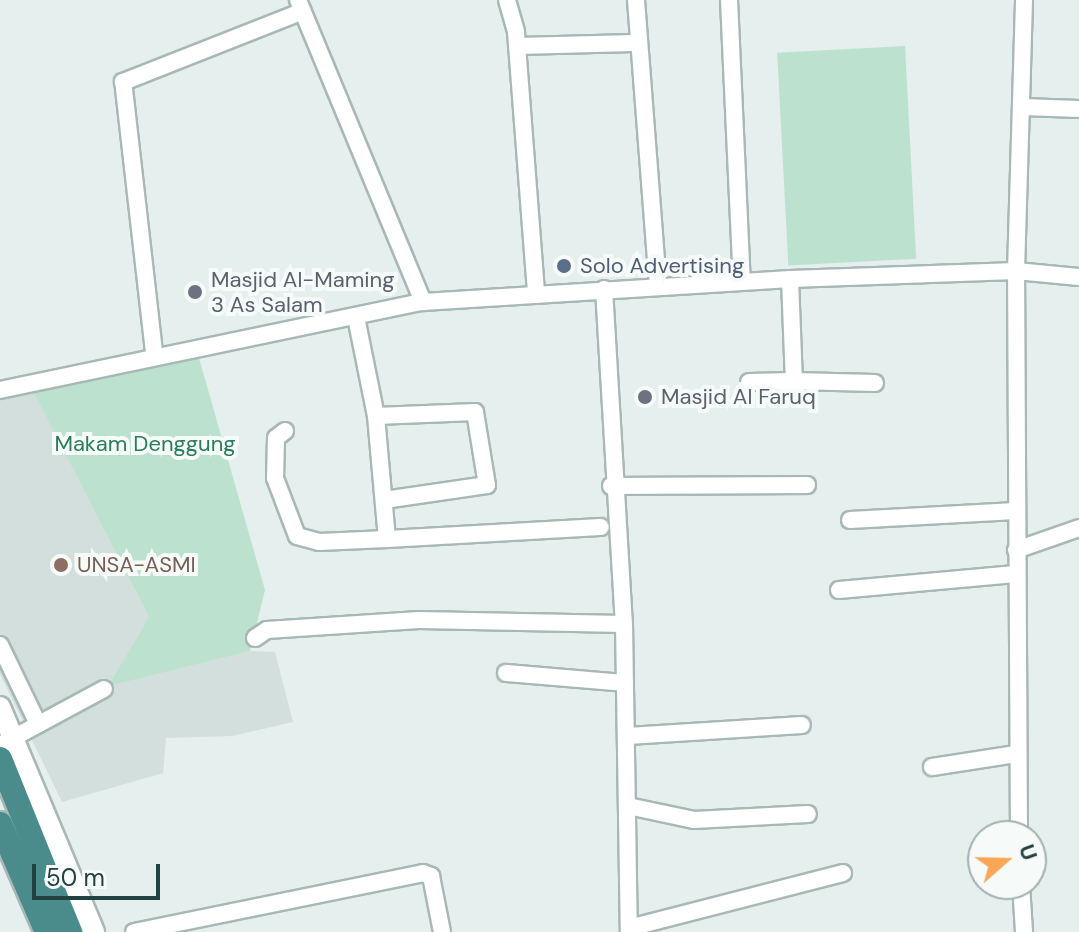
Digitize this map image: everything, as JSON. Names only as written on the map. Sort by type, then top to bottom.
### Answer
[{"type":"highway","points":[[0,759],[43,831],[70,932]]},
{"type":"highway","points":[[0,824],[47,932]]},
{"type":"street","points":[[507,0],[517,46],[536,291]]},
{"type":"street","points":[[636,0],[635,43],[658,286]]},
{"type":"street","points":[[729,0],[742,282]]},
{"type":"street","points":[[1018,820],[1016,271],[1024,107],[1024,0]]},
{"type":"street","points":[[154,352],[123,82],[301,6],[423,302]]},
{"type":"street","points":[[517,46],[635,43]]},
{"type":"street","points":[[1024,107],[1079,109]]},
{"type":"street","points":[[0,390],[154,352],[356,317],[423,302],[536,291],[790,279],[1016,271],[1079,277]]},
{"type":"street","points":[[790,279],[794,381]]},
{"type":"street","points":[[604,289],[611,486],[624,624],[629,930],[843,873]]},
{"type":"street","points":[[356,317],[376,416],[387,539]]},
{"type":"street","points":[[749,382],[875,383]]},
{"type":"street","points":[[376,416],[475,412],[487,485],[384,500]]},
{"type":"street","points":[[285,431],[276,438],[275,478],[297,536],[319,542],[601,527]]},
{"type":"street","points":[[611,486],[807,485]]},
{"type":"street","points":[[850,520],[1016,511]]},
{"type":"street","points":[[1016,550],[1079,528]]},
{"type":"street","points":[[839,590],[1015,574]]},
{"type":"street","points":[[255,638],[270,629],[419,620],[624,624]]},
{"type":"street","points":[[0,645],[38,724]]},
{"type":"street","points":[[506,673],[625,683]]},
{"type":"street","points":[[7,741],[104,689]]},
{"type":"street","points":[[0,707],[7,741],[43,831],[94,932]]},
{"type":"street","points":[[628,736],[802,725]]},
{"type":"street","points":[[932,767],[1016,754]]},
{"type":"street","points":[[628,806],[694,820],[808,814]]},
{"type":"street","points":[[134,932],[423,873],[431,876],[442,932]]},
{"type":"street","points":[[1022,900],[1024,932]]},
{"type":"shaded area","name":"UNSA-ASMI","points":[[33,390],[149,617],[109,685],[250,651],[275,652],[293,722],[232,736],[166,738],[163,773],[62,802],[0,674],[0,398]]},
{"type":"green space","points":[[905,46],[916,259],[788,265],[777,53]]},
{"type":"green space","name":"Makam Denggung","points":[[199,358],[265,590],[250,651],[108,686],[149,617],[33,391]]},
{"type":"place","name":"Solo Advertising","points":[[564,266]]},
{"type":"place","name":"Masjid Al-Maming 3 As Salam","points":[[195,292]]},
{"type":"place","name":"Masjid Al Faruq","points":[[645,397]]},
{"type":"place","name":"UNSA-ASMI","points":[[61,565]]}]
